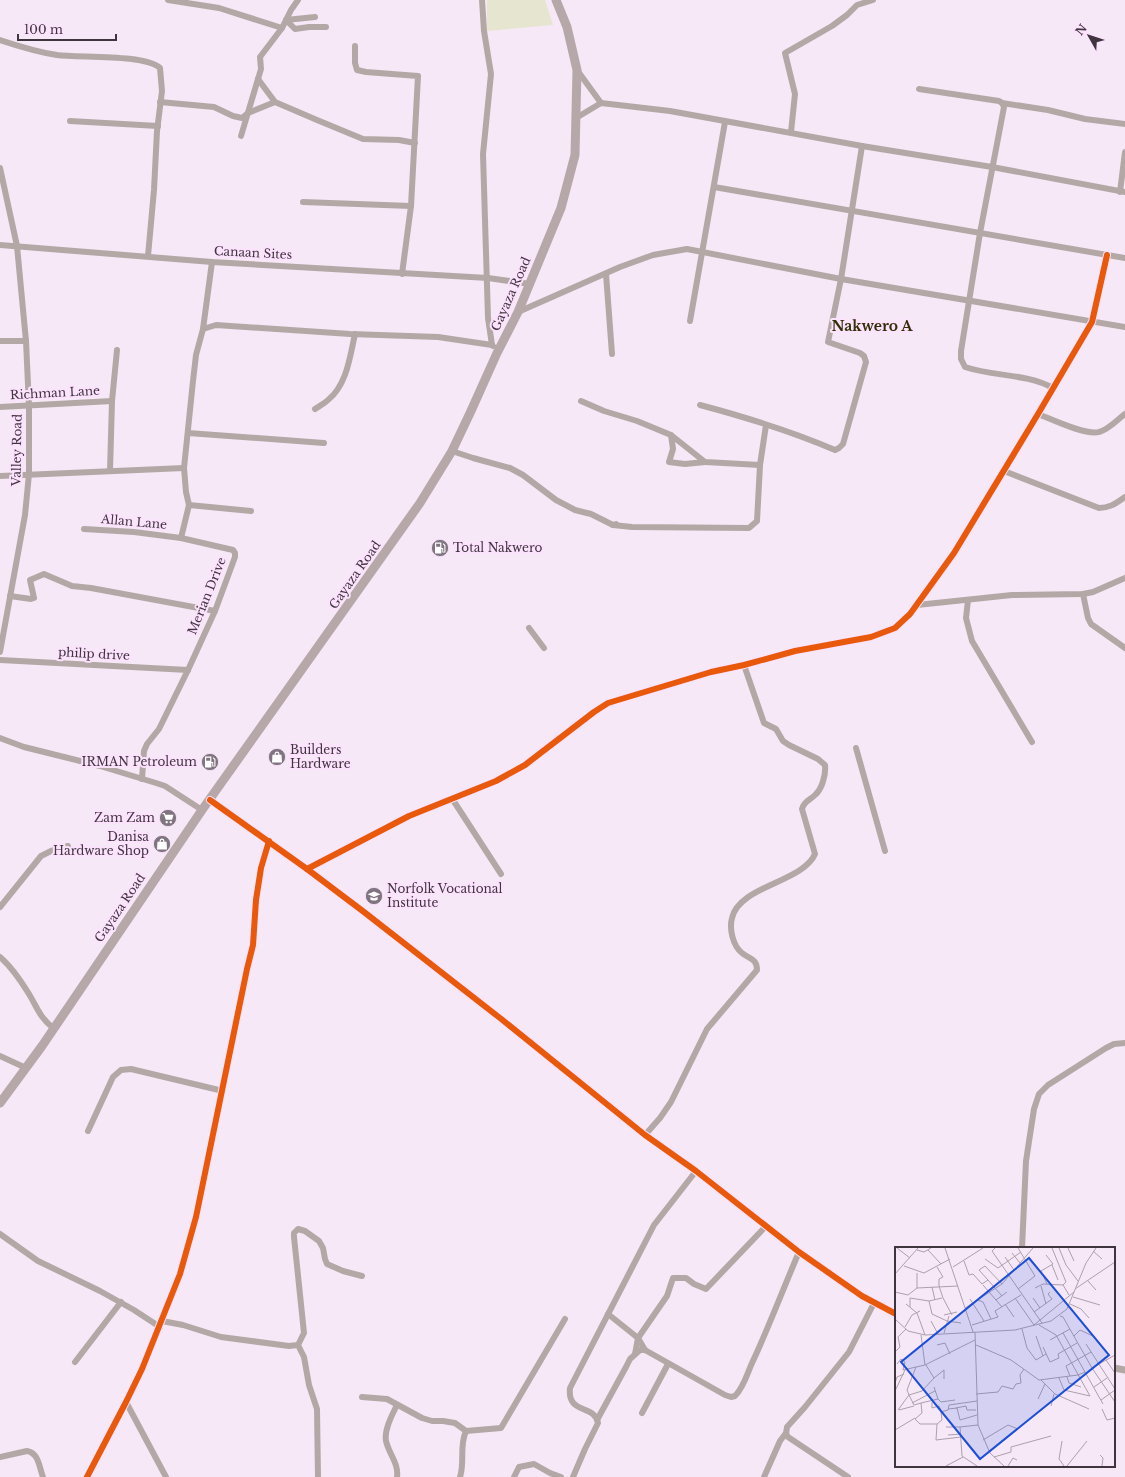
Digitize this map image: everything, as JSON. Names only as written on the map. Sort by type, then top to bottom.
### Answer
[{"type":"main road","name":"Gayaza Road","points":[[0,1103],[26,1068],[202,810],[416,508],[452,450],[530,284],[561,208],[575,155],[577,70],[567,27],[556,0]]},
{"type":"street","points":[[168,0],[224,10],[282,28]]},
{"type":"street","points":[[241,136],[261,69],[260,56],[282,28],[298,0]]},
{"type":"street","points":[[482,0],[484,31],[491,74],[483,154],[488,278],[488,318],[492,344],[497,353]]},
{"type":"street","points":[[791,132],[795,94],[785,53],[832,26],[847,15],[857,5],[873,0]]},
{"type":"street","points":[[286,20],[315,17]]},
{"type":"street","points":[[286,20],[295,29],[326,27]]},
{"type":"street","points":[[0,40],[57,55],[128,59],[156,64],[160,68],[162,91],[148,256]]},
{"type":"street","points":[[355,46],[354,63],[357,70],[418,76],[411,206],[402,274]]},
{"type":"street","points":[[577,70],[601,103]]},
{"type":"street","points":[[258,79],[275,102],[363,139],[399,140],[415,143]]},
{"type":"street","points":[[919,89],[999,101],[1002,103],[1048,110],[1086,119],[1125,124]]},
{"type":"street","points":[[160,102],[214,107],[233,116],[242,118],[275,102]]},
{"type":"street","points":[[576,118],[601,103],[670,111],[862,146],[992,167],[1122,192],[1125,152]]},
{"type":"street","points":[[1002,103],[1004,107],[980,233],[960,351],[960,359],[965,367],[974,370],[1036,380],[1053,388]]},
{"type":"street","points":[[70,121],[158,126]]},
{"type":"street","points":[[690,321],[725,122]]},
{"type":"street","points":[[700,405],[741,416],[817,442],[835,450],[842,444],[866,362],[864,356],[860,353],[828,342],[841,279],[862,146]]},
{"type":"street","name":"Valley Road","points":[[0,172],[17,246],[26,341],[29,406],[29,474],[25,515],[0,652]]},
{"type":"street","points":[[714,187],[1125,258]]},
{"type":"street","points":[[303,202],[411,206]]},
{"type":"street","name":"Canaan Sites","points":[[0,245],[212,262],[488,278],[530,284]]},
{"type":"street","points":[[518,312],[653,255],[687,249],[969,302],[1125,327]]},
{"type":"street","points":[[307,869],[409,816],[453,800],[496,781],[518,769],[608,703],[704,674],[795,651],[842,643],[886,632],[903,622],[954,553],[1092,322],[1107,255]]},
{"type":"street","points":[[181,538],[189,505],[186,492],[184,468],[196,355],[203,329],[212,262]]},
{"type":"street","points":[[606,274],[612,354]]},
{"type":"street","points":[[203,329],[216,325],[355,334],[438,337],[492,344]]},
{"type":"street","points":[[315,409],[329,400],[343,381],[355,334]]},
{"type":"street","points":[[0,341],[26,341]]},
{"type":"street","points":[[110,471],[112,401],[117,350]]},
{"type":"street","name":"Richman Lane","points":[[0,407],[112,401]]},
{"type":"street","points":[[581,401],[604,411],[637,421],[671,435],[705,462]]},
{"type":"street","points":[[1038,414],[1074,428],[1093,432],[1099,432],[1125,414]]},
{"type":"street","points":[[452,450],[473,458],[510,468],[523,475],[556,500],[575,510],[591,514],[615,524],[632,527],[749,528],[757,521],[760,465],[766,425]]},
{"type":"street","points":[[188,433],[324,443]]},
{"type":"street","points":[[671,435],[673,450],[669,462],[686,464],[705,462],[760,465]]},
{"type":"street","points":[[0,476],[184,468]]},
{"type":"street","points":[[1004,471],[1099,508],[1113,506],[1125,497]]},
{"type":"street","points":[[189,505],[252,511]]},
{"type":"street","name":"Allan Lane","points":[[84,529],[134,532],[181,538]]},
{"type":"street","name":"Merian Drive","points":[[142,779],[144,751],[147,744],[159,729],[188,670],[215,611],[235,557],[233,550],[181,538]]},
{"type":"street","points":[[10,596],[31,599],[34,598],[30,580],[44,574],[72,586],[91,588],[215,611]]},
{"type":"street","points":[[917,605],[1012,595],[1083,594],[1093,592],[1125,578]]},
{"type":"street","points":[[1083,594],[1088,618],[1091,624],[1125,648]]},
{"type":"street","points":[[968,600],[966,618],[972,641],[1032,742]]},
{"type":"street","points":[[529,628],[544,648]]},
{"type":"street","name":"philip drive","points":[[0,660],[188,670]]},
{"type":"street","points":[[645,1136],[671,1102],[707,1029],[757,970],[756,962],[752,958],[741,953],[734,940],[731,931],[731,921],[735,910],[747,899],[803,868],[812,860],[815,854],[802,808],[804,803],[818,792],[824,779],[825,765],[818,759],[789,745],[783,740],[776,729],[764,723],[744,665]]},
{"type":"street","points":[[0,738],[24,747],[100,766],[165,786],[202,810]]},
{"type":"street","points":[[856,748],[885,851]]},
{"type":"street","points":[[210,800],[307,869],[494,1014],[645,1136],[696,1171],[799,1252],[839,1281],[874,1303],[895,1314]]},
{"type":"street","points":[[453,800],[501,874]]},
{"type":"street","points":[[87,1477],[126,1402],[161,1324],[180,1274],[196,1217],[223,1091],[253,945],[256,900],[260,874],[269,841]]},
{"type":"street","points":[[0,907],[41,856],[50,851],[68,846]]},
{"type":"street","points":[[0,957],[30,995],[43,1020],[53,1028]]},
{"type":"street","points":[[1022,1247],[1026,1161],[1034,1109],[1040,1094],[1048,1085],[1106,1048],[1114,1044],[1125,1043]]},
{"type":"street","points":[[0,1056],[26,1068]]},
{"type":"street","points":[[88,1131],[113,1077],[121,1070],[131,1069],[223,1091]]},
{"type":"street","points":[[597,1420],[590,1412],[571,1402],[569,1396],[570,1388],[654,1225],[696,1171]]},
{"type":"street","points":[[635,1354],[638,1338],[667,1296],[673,1278],[686,1278],[694,1284],[706,1289],[766,1226]]},
{"type":"street","points":[[298,1345],[302,1338],[304,1327],[294,1237],[296,1230],[301,1229],[319,1240],[323,1248],[327,1264],[332,1267],[362,1276]]},
{"type":"street","points":[[0,1234],[38,1261],[100,1291],[161,1324],[183,1325],[221,1337],[289,1346],[298,1345]]},
{"type":"street","points":[[608,1314],[638,1338],[645,1350],[725,1395],[731,1397],[735,1396],[739,1392],[744,1382],[767,1331],[799,1252]]},
{"type":"street","points":[[75,1362],[121,1302]]},
{"type":"street","points":[[764,1477],[780,1441],[786,1433],[787,1427],[849,1352],[874,1303]]},
{"type":"street","points":[[362,1397],[387,1399],[422,1418],[432,1421],[455,1423],[466,1431],[501,1428],[565,1319]]},
{"type":"street","points":[[298,1345],[302,1352],[309,1385],[317,1408],[318,1477]]},
{"type":"street","points":[[573,1477],[598,1422],[597,1420],[626,1367],[635,1354],[640,1350],[645,1350]]},
{"type":"street","points":[[642,1413],[668,1364]]},
{"type":"street","points":[[1115,1368],[1125,1370]]},
{"type":"street","points":[[126,1402],[166,1477]]},
{"type":"street","points":[[397,1405],[387,1429],[386,1440],[397,1468],[397,1477]]},
{"type":"street","points":[[460,1477],[462,1471],[461,1454],[463,1437],[466,1431]]},
{"type":"street","points":[[786,1433],[793,1441],[848,1477]]},
{"type":"street","points":[[0,1457],[31,1451],[35,1455],[43,1477]]},
{"type":"street","points":[[514,1477],[519,1467],[534,1464],[550,1474],[562,1477]]},
{"type":"street","points":[[835,1477],[839,1471]]},
{"type":"green space","points":[[487,0],[545,0],[553,25],[487,31]]},
{"type":"cycle path","points":[[307,869],[409,816],[496,781],[525,765],[608,703],[711,672],[744,665],[795,651],[871,637],[895,628],[910,614],[954,553],[1092,322],[1107,255]]},
{"type":"cycle path","points":[[210,800],[307,869],[364,912],[500,1018],[645,1135],[696,1171],[799,1252],[862,1296],[895,1313]]},
{"type":"cycle path","points":[[87,1477],[142,1369],[180,1274],[196,1217],[253,945],[256,900],[261,868],[269,841]]},
{"type":"place","name":"Total Nakwero","points":[[440,548]]},
{"type":"place","name":"Builders Hardware","points":[[277,757]]},
{"type":"place","name":"IRMAN Petroleum","points":[[210,762]]},
{"type":"place","name":"Zam Zam","points":[[168,818]]},
{"type":"place","name":"Danisa Hardware Shop","points":[[162,844]]},
{"type":"place","name":"Norfolk Vocational Institute","points":[[374,896]]},
{"type":"district","name":"Nakwero A","points":[[872,326]]}]
